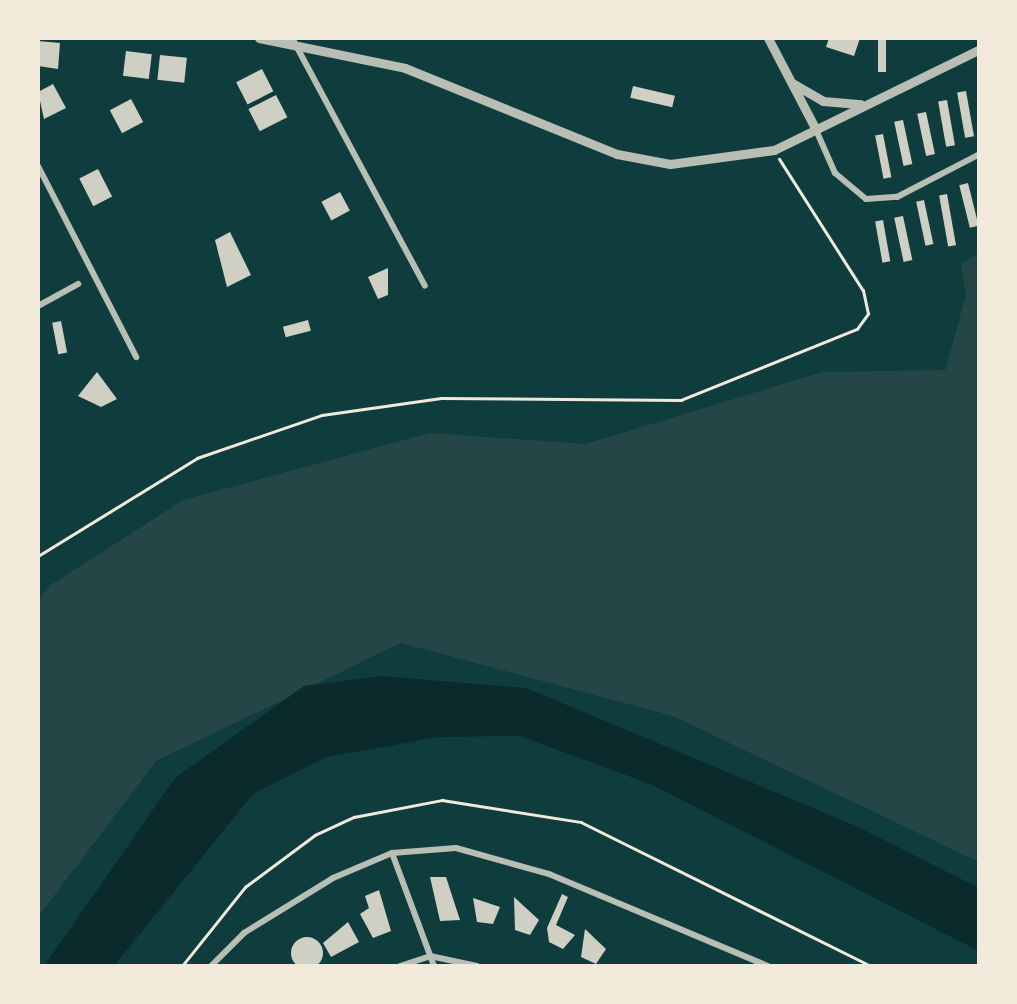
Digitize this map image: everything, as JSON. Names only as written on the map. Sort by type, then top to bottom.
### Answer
[{"type":"street","points":[[259,38],[293,39],[454,84],[618,154],[706,164],[774,150],[980,49],[975,38]]},
{"type":"street","points":[[768,38],[836,174],[866,200],[897,197],[980,154]]},
{"type":"street","points":[[293,39],[426,286]]},
{"type":"street","points":[[792,82],[823,101],[869,104]]},
{"type":"street","points":[[38,166],[136,357]]},
{"type":"street","points":[[38,306],[78,284]]},
{"type":"street","points":[[392,854],[434,966]]},
{"type":"street","points":[[211,966],[244,932],[392,854],[493,856],[768,966]]},
{"type":"street","points":[[400,966],[430,956],[477,966]]},
{"type":"path","points":[[38,556],[197,458],[322,415],[441,398],[682,400],[857,329],[868,314],[863,291],[774,150]]},
{"type":"shaded area","points":[[979,253],[979,862],[673,716],[401,643],[156,761],[38,917],[38,599],[51,585],[183,500],[430,433],[586,444],[822,372],[945,370],[966,295],[961,264]]},
{"type":"shaded area","points":[[380,676],[526,688],[856,826],[979,888],[979,951],[650,784],[520,736],[439,737],[326,757],[253,794],[114,966],[44,966],[175,778],[304,686]]},
{"type":"building","points":[[829,38],[860,38],[854,56],[826,47]]},
{"type":"building","points":[[878,38],[886,38],[886,72],[878,72]]},
{"type":"building","points":[[38,41],[60,43],[58,69],[38,66]]},
{"type":"building","points":[[126,51],[152,54],[149,79],[123,76]]},
{"type":"building","points":[[160,55],[187,58],[184,83],[157,80]]},
{"type":"building","points":[[262,69],[273,91],[248,104],[236,82]]},
{"type":"building","points":[[53,84],[66,108],[44,119],[38,92]]},
{"type":"building","points":[[633,86],[675,96],[672,107],[630,98]]},
{"type":"building","points":[[966,91],[974,136],[965,138],[957,93]]},
{"type":"building","points":[[276,95],[287,117],[260,131],[248,109]]},
{"type":"building","points":[[131,99],[143,122],[122,133],[110,110]]},
{"type":"building","points":[[947,100],[955,145],[946,147],[938,102]]},
{"type":"building","points":[[926,112],[935,154],[926,156],[917,114]]},
{"type":"building","points":[[903,120],[912,164],[904,166],[894,122]]},
{"type":"building","points":[[883,134],[891,177],[884,179],[875,136]]},
{"type":"building","points":[[98,169],[112,197],[93,206],[79,179]]},
{"type":"building","points":[[968,183],[979,226],[970,228],[959,185]]},
{"type":"building","points":[[340,192],[350,211],[331,220],[321,202]]},
{"type":"building","points":[[947,194],[956,245],[948,247],[939,195]]},
{"type":"building","points":[[924,200],[933,244],[926,246],[916,202]]},
{"type":"building","points":[[903,216],[912,260],[904,262],[894,218]]},
{"type":"building","points":[[883,220],[890,261],[882,263],[875,221]]},
{"type":"building","points":[[230,232],[251,275],[227,287],[215,240]]},
{"type":"building","points":[[388,268],[388,295],[378,299],[368,277]]},
{"type":"building","points":[[308,320],[311,331],[286,337],[283,327]]},
{"type":"building","points":[[61,321],[67,352],[58,354],[52,323]]},
{"type":"building","points":[[97,372],[117,399],[101,407],[78,396]]},
{"type":"building","points":[[430,877],[446,877],[460,920],[440,921]]},
{"type":"building","points":[[379,890],[391,931],[373,938],[360,914],[369,908],[365,896]]},
{"type":"building","points":[[562,894],[568,897],[556,925],[575,935],[563,949],[549,942],[547,928]]},
{"type":"building","points":[[514,897],[539,920],[530,935],[515,930]]},
{"type":"building","points":[[473,898],[500,907],[493,924],[477,922]]},
{"type":"building","points":[[348,922],[359,942],[331,957],[323,943]]},
{"type":"building","points":[[585,929],[606,949],[596,964],[581,957]]},
{"type":"building","points":[[307,937],[318,942],[323,953],[318,964],[307,969],[296,964],[291,953],[296,942]]}]
